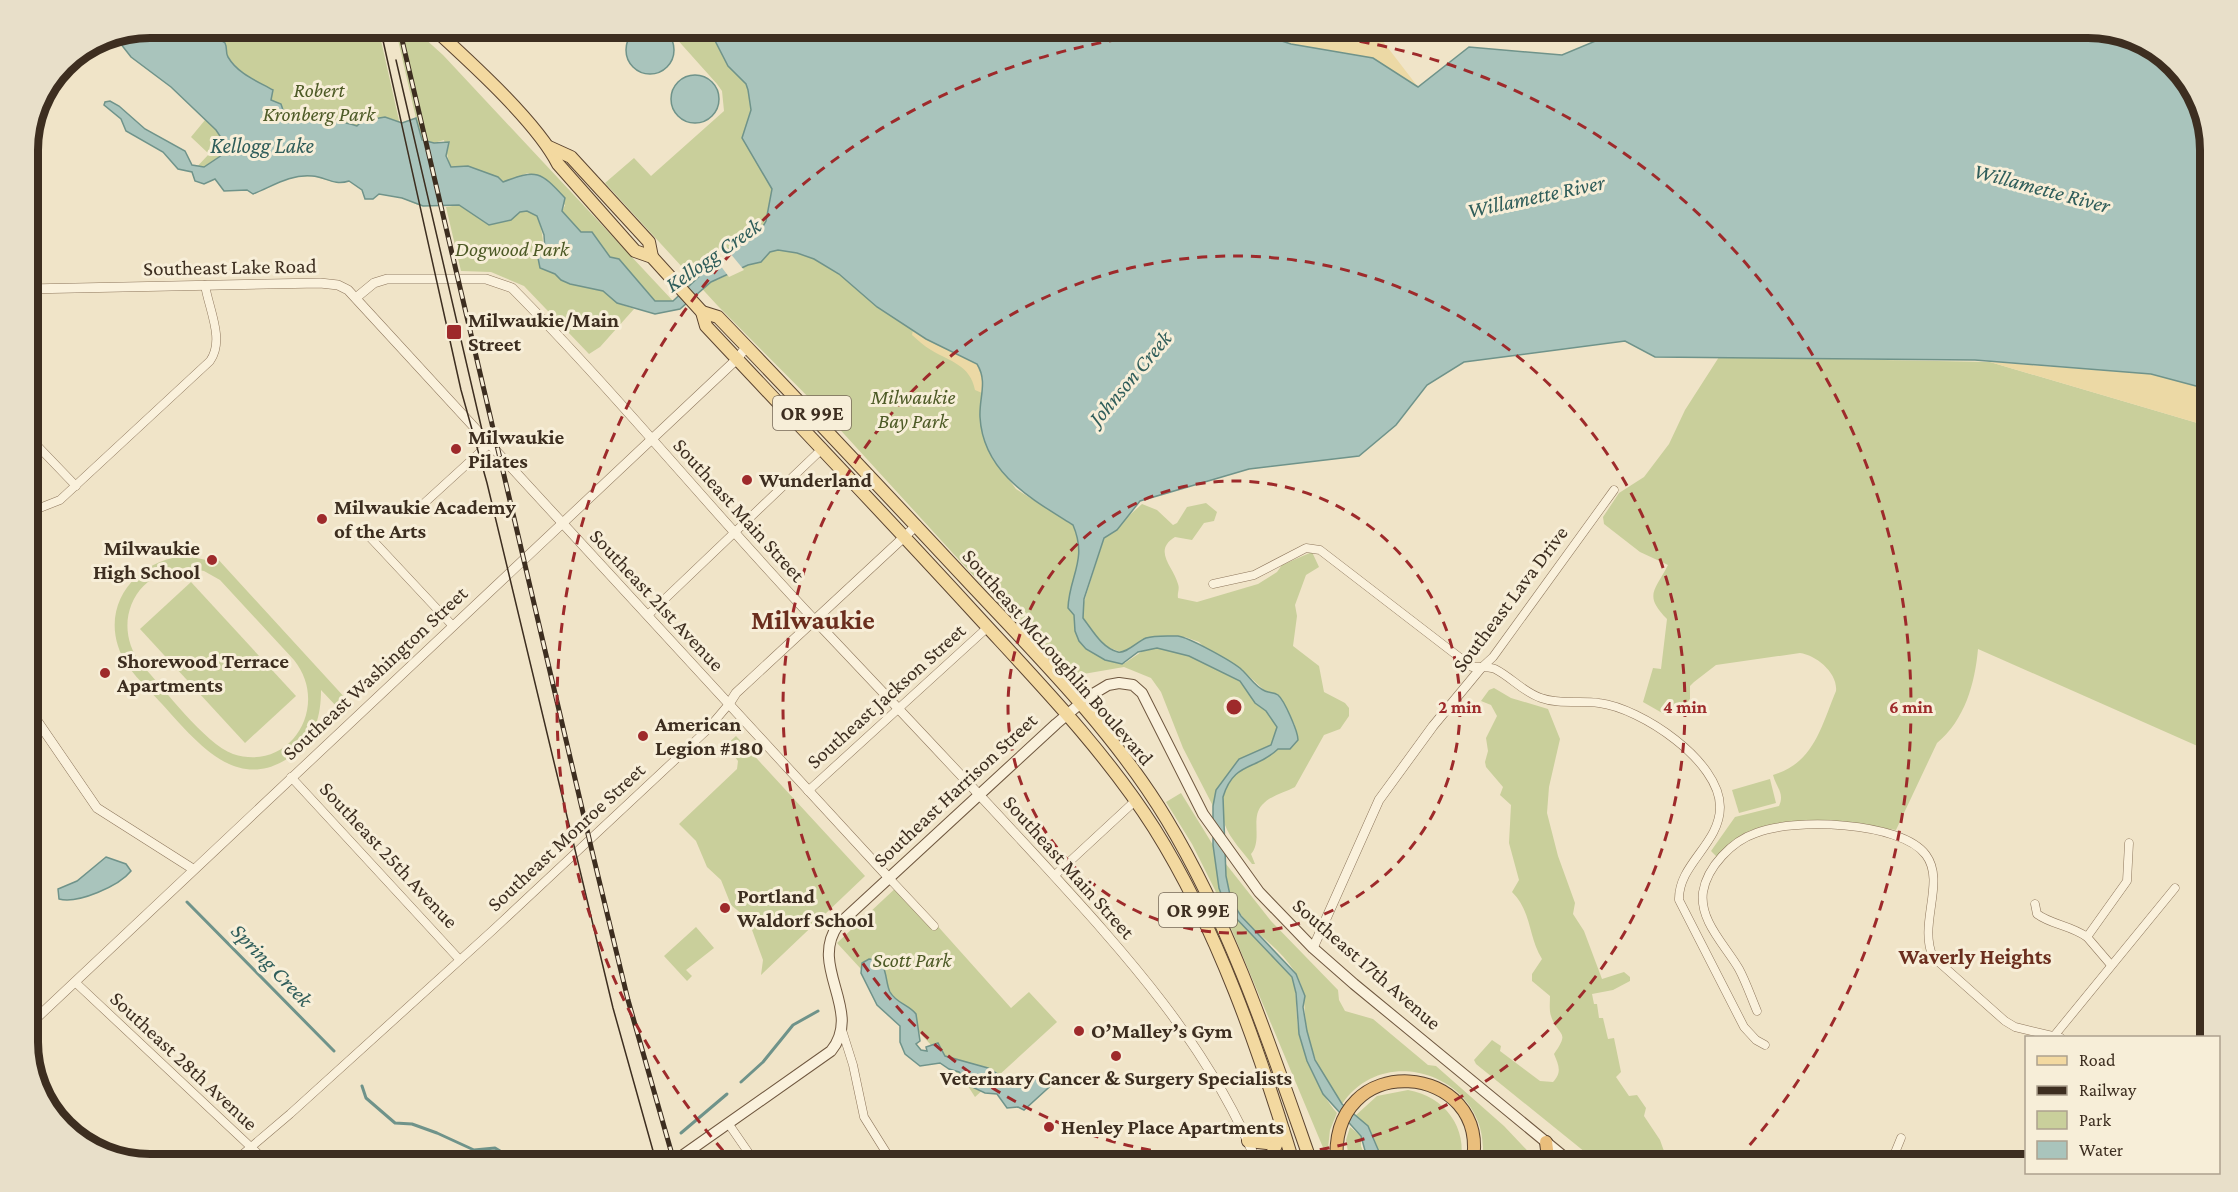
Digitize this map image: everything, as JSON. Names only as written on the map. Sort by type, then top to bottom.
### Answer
[{"type":"highway","points":[[1336,1154],[1336,1146],[1345,1115],[1367,1092],[1386,1083],[1407,1080],[1427,1084],[1447,1094],[1461,1109],[1471,1129],[1473,1154]]},
{"type":"highway","points":[[1546,1142],[1548,1154]]},
{"type":"main road","name":"Southeast McLoughlin Boulevard","points":[[444,38],[549,147],[558,164],[635,251],[652,257],[702,312],[706,326],[823,448],[988,627],[1066,715],[1135,801],[1168,852],[1212,941],[1240,1009],[1291,1154]]},
{"type":"main road","name":"Southeast McLoughlin Boulevard","points":[[549,147],[571,157],[649,242],[652,257]]},
{"type":"main road","points":[[603,215],[615,218],[628,233],[640,232]]},
{"type":"main road","name":"Southeast McLoughlin Boulevard","points":[[702,312],[718,317],[917,525],[1079,704],[1148,791],[1166,818],[1196,874],[1228,941],[1308,1154]]},
{"type":"main road","name":"Southeast 17th Avenue","points":[[1079,704],[1108,685],[1127,683],[1139,689],[1152,709],[1193,797],[1233,860],[1259,892],[1313,948],[1561,1154]]},
{"type":"main road","name":"Southeast Harrison Street","points":[[842,1030],[843,1013],[829,966],[831,937],[840,922],[1079,704]]},
{"type":"main road","points":[[684,1154],[828,1054],[842,1030]]},
{"type":"main road","points":[[1248,1141],[1267,1143],[1283,1130]]},
{"type":"main road","points":[[1272,1154],[1283,1130]]},
{"type":"street","name":"Southeast Main Street","points":[[357,297],[374,282],[387,279],[443,278],[495,281],[517,293],[814,619],[980,794],[1176,1018],[1216,1078],[1253,1154]]},
{"type":"street","name":"Southeast Lake Road","points":[[38,289],[329,284],[343,288],[357,297]]},
{"type":"street","points":[[38,510],[53,505],[76,486],[210,362],[217,352],[218,339],[205,285]]},
{"type":"street","name":"Southeast 21st Avenue","points":[[357,297],[561,523],[934,926]]},
{"type":"street","name":"Southeast Washington Street","points":[[38,1017],[737,359],[747,346]]},
{"type":"street","points":[[420,507],[489,444]]},
{"type":"street","points":[[38,446],[76,486]]},
{"type":"street","points":[[648,615],[823,448]]},
{"type":"street","name":"Southeast Lava Drive","points":[[1313,948],[1379,800],[1433,726],[1493,657],[1614,490]]},
{"type":"street","name":"Southeast Monroe Street","points":[[243,1154],[493,930],[707,730],[736,693],[917,525]]},
{"type":"street","points":[[366,533],[452,625]]},
{"type":"street","points":[[1212,584],[1254,575],[1306,548],[1320,550],[1472,667],[1493,668],[1542,699],[1600,703],[1642,717],[1678,742],[1713,780],[1719,795],[1717,827],[1682,879],[1679,900],[1744,1027],[1756,1040],[1766,1045]]},
{"type":"street","name":"Southeast Jackson Street","points":[[808,791],[988,627]]},
{"type":"street","points":[[38,722],[97,808],[193,869]]},
{"type":"street","name":"Southeast 25th Avenue","points":[[291,777],[459,959]]},
{"type":"street","points":[[1054,876],[1135,801]]},
{"type":"street","points":[[1756,1011],[1740,971],[1705,914],[1703,892],[1707,879],[1731,847],[1748,836],[1779,828],[1822,825],[1895,834],[1922,851],[1934,869],[1928,929],[1929,948],[1933,957],[2015,1027],[2054,1036]]},
{"type":"street","points":[[2087,937],[2127,881],[2129,843]]},
{"type":"street","points":[[2059,1036],[2111,964],[2175,888]]},
{"type":"street","points":[[2035,904],[2037,914],[2049,923],[2069,926],[2087,937],[2111,964]]},
{"type":"street","name":"Southeast 28th Avenue","points":[[75,982],[258,1154]]},
{"type":"street","points":[[842,1030],[854,1065],[864,1117],[885,1152],[882,1154]]},
{"type":"street","points":[[728,1123],[749,1154]]},
{"type":"street","points":[[1894,1154],[1901,1138]]},
{"type":"green space","name":"Robert Kronberg Park","points":[[221,38],[380,38],[418,205],[402,198],[379,194],[373,199],[365,199],[362,190],[356,184],[349,181],[337,183],[313,176],[286,178],[253,194],[247,190],[224,191],[215,179],[204,184],[195,181],[192,172],[209,154],[191,137],[243,74],[227,56],[225,43]]},
{"type":"green space","points":[[398,38],[424,38],[443,55],[673,301],[655,301],[619,259],[610,257],[592,232],[581,232],[562,212],[565,205],[528,173],[503,182],[468,166],[450,167],[444,140],[434,143],[421,140]]},
{"type":"green space","name":"Milwaukie Bay Park","points":[[676,38],[714,38],[728,66],[746,84],[751,110],[742,138],[772,189],[766,221],[758,235],[737,241],[708,269],[717,280],[748,265],[761,262],[770,252],[778,250],[814,259],[839,274],[877,307],[926,339],[977,364],[983,388],[980,419],[993,458],[1016,489],[1073,525],[1079,552],[1070,598],[1084,602],[1104,538],[1142,504],[1157,510],[1173,525],[1177,523],[1187,507],[1206,503],[1217,512],[1214,521],[1204,523],[1192,540],[1175,537],[1168,542],[1165,548],[1166,559],[1179,586],[1178,598],[1197,602],[1258,584],[1277,572],[1282,565],[1312,552],[1319,567],[1306,575],[1295,605],[1297,616],[1293,646],[1319,666],[1324,692],[1345,703],[1349,708],[1349,716],[1340,729],[1324,735],[1295,787],[1269,799],[1262,805],[1257,816],[1256,842],[1251,854],[1255,864],[1252,864],[1227,830],[1222,810],[1224,794],[1230,780],[1241,769],[1269,756],[1278,749],[1288,749],[1295,725],[1277,694],[1265,691],[1240,668],[1210,653],[1199,642],[1185,637],[1156,637],[1121,652],[1104,646],[1083,618],[1083,613],[1080,619],[1103,654],[1125,663],[1147,648],[1157,648],[1189,656],[1240,681],[1255,703],[1266,711],[1277,727],[1271,745],[1239,759],[1216,790],[1213,806],[1183,748],[1161,692],[1151,678],[1124,667],[1066,677],[834,423],[717,305],[605,183],[634,158],[651,176],[724,111],[722,91]]},
{"type":"green space","name":"Dogwood Park","points":[[459,205],[489,225],[511,220],[519,212],[527,211],[537,216],[543,242],[540,268],[555,274],[561,280],[603,291],[617,303],[634,309],[600,347],[589,354],[524,286],[491,272],[461,271],[446,207]]},
{"type":"green space","points":[[1719,357],[1990,362],[2200,424],[2200,747],[1978,649],[1967,700],[1955,723],[1937,743],[1896,830],[1864,826],[1779,825],[1749,831],[1717,857],[1711,851],[1735,817],[1779,806],[1781,794],[1773,775],[1798,762],[1807,753],[1820,730],[1836,691],[1836,684],[1825,666],[1813,657],[1800,653],[1716,665],[1690,686],[1690,699],[1679,712],[1664,714],[1643,702],[1653,668],[1661,669],[1667,619],[1655,604],[1654,593],[1668,565],[1640,552],[1604,524],[1603,517],[1619,493],[1644,477],[1669,444],[1685,410]]},
{"type":"green space","points":[[187,556],[211,561],[216,557],[347,700],[338,708],[321,690],[320,709],[312,734],[294,754],[274,766],[255,770],[237,767],[220,759],[189,733],[137,677],[121,654],[115,629],[116,612],[121,597],[141,573],[155,564]],"holes":[[[187,568],[204,571],[220,580],[294,660],[304,678],[308,697],[306,715],[299,731],[287,745],[272,754],[254,757],[233,754],[210,739],[141,664],[132,648],[128,632],[128,616],[141,588],[154,578],[169,571]]]},
{"type":"green space","points":[[191,582],[296,696],[245,743],[140,629]]},
{"type":"green space","points":[[1494,688],[1511,698],[1548,709],[1560,739],[1549,787],[1547,813],[1558,856],[1575,903],[1573,914],[1584,931],[1602,979],[1624,972],[1630,977],[1630,981],[1613,990],[1592,994],[1594,1004],[1597,1004],[1599,1018],[1603,1018],[1608,1039],[1614,1038],[1621,1072],[1616,1077],[1629,1096],[1637,1095],[1646,1108],[1644,1116],[1660,1140],[1665,1154],[1587,1154],[1476,1064],[1474,1060],[1492,1040],[1501,1046],[1500,1051],[1540,1081],[1553,1082],[1559,1069],[1554,1054],[1562,1041],[1562,1034],[1551,1016],[1550,996],[1532,981],[1532,974],[1542,959],[1534,942],[1527,916],[1512,892],[1519,880],[1509,843],[1511,805],[1500,795],[1503,787],[1486,767],[1488,751],[1486,738],[1497,716],[1491,705],[1481,701],[1489,690]]},
{"type":"green space","points":[[736,736],[865,876],[761,975],[763,960],[748,919],[731,905],[721,880],[707,867],[696,841],[679,824],[737,769],[738,761],[726,745]]},
{"type":"green space","points":[[1770,779],[1776,803],[1739,813],[1732,790]]},
{"type":"green space","points":[[1181,793],[1213,845],[1219,888],[1224,902],[1292,977],[1298,1026],[1305,1054],[1319,1086],[1337,1113],[1330,1130],[1327,1154],[1215,890],[1192,844],[1166,802]]},
{"type":"green space","points":[[1226,864],[1271,921],[1338,990],[1339,1000],[1345,1011],[1373,1019],[1428,1065],[1436,1066],[1504,1126],[1531,1154],[1481,1154],[1482,1136],[1473,1112],[1457,1092],[1436,1078],[1411,1072],[1386,1073],[1362,1083],[1342,1104],[1325,1078],[1312,1050],[1299,979],[1284,958],[1240,913],[1227,883]]},
{"type":"green space","name":"Scott Park","points":[[900,884],[1011,1008],[1029,992],[1057,1022],[975,1097],[966,1083],[837,943]]},
{"type":"green space","points":[[696,927],[714,948],[686,970],[692,976],[687,981],[664,956]]},
{"type":"green space","points":[[1408,1090],[1433,1099],[1451,1116],[1457,1127],[1461,1139],[1462,1154],[1378,1154],[1373,1138],[1355,1116],[1377,1096]]},
{"type":"green space","points":[[1350,1127],[1361,1136],[1361,1146],[1364,1154],[1348,1154],[1346,1140]]},
{"type":"sand","points":[[1273,38],[1380,38],[1418,87],[1373,58],[1291,44]]},
{"type":"sand","points":[[913,330],[935,344],[977,364],[985,383],[982,393],[975,390],[969,375],[959,365],[923,345],[912,335]]},
{"type":"sand","points":[[1990,362],[2151,374],[2200,387],[2200,424]]},
{"type":"water","points":[[135,38],[219,38],[225,43],[227,55],[232,63],[248,76],[273,90],[271,100],[281,104],[283,110],[290,114],[298,110],[313,119],[357,126],[362,121],[385,117],[402,123],[416,118],[422,140],[434,143],[449,142],[446,156],[451,167],[468,166],[498,177],[503,182],[531,174],[550,182],[565,198],[562,211],[581,232],[592,232],[610,257],[619,259],[655,301],[673,301],[737,241],[758,235],[766,221],[772,189],[742,138],[751,110],[746,84],[728,66],[714,38],[1273,38],[1291,44],[1373,58],[1418,87],[1469,47],[1562,55],[1603,38],[2096,38],[2111,40],[2138,49],[2162,65],[2182,87],[2195,113],[2200,142],[2200,387],[2151,374],[1975,360],[1655,357],[1625,341],[1464,362],[1427,385],[1396,425],[1359,456],[1249,469],[1140,501],[1117,530],[1104,538],[1084,599],[1083,618],[1107,647],[1118,652],[1125,651],[1153,636],[1178,636],[1191,641],[1237,666],[1261,689],[1278,695],[1287,709],[1298,740],[1290,749],[1278,749],[1239,772],[1233,777],[1223,797],[1226,876],[1231,900],[1241,916],[1296,974],[1305,996],[1303,1007],[1315,1060],[1342,1104],[1368,1126],[1380,1154],[1366,1154],[1361,1136],[1323,1094],[1307,1061],[1299,1034],[1296,993],[1292,977],[1234,916],[1224,902],[1219,888],[1213,845],[1213,806],[1216,790],[1239,759],[1271,745],[1277,727],[1266,711],[1255,703],[1240,681],[1189,656],[1157,648],[1138,652],[1122,664],[1105,660],[1086,649],[1079,641],[1075,631],[1074,615],[1068,608],[1079,548],[1073,525],[1026,494],[1000,469],[990,454],[983,437],[980,417],[983,383],[977,364],[926,339],[877,307],[839,274],[814,259],[797,253],[778,250],[770,252],[761,262],[748,265],[711,282],[680,309],[655,314],[617,303],[603,291],[570,284],[540,268],[538,258],[545,250],[544,235],[537,216],[527,211],[520,212],[511,220],[489,225],[459,205],[423,206],[402,198],[379,194],[373,199],[365,199],[362,190],[349,181],[334,182],[312,176],[296,177],[253,194],[247,190],[224,191],[215,179],[204,184],[195,181],[192,172],[178,169],[163,152],[126,131],[121,119],[104,105],[105,102],[110,101],[119,106],[145,129],[185,151],[192,165],[204,167],[222,155],[220,136],[216,130],[171,87],[131,57],[119,41]]},
{"type":"water","points":[[629,38],[671,38],[674,45],[673,59],[659,73],[641,73],[627,59],[626,45]]},
{"type":"water","points":[[690,75],[700,75],[712,82],[719,94],[719,104],[712,116],[700,123],[690,123],[675,112],[671,104],[671,94],[682,79]]},
{"type":"water","points":[[106,857],[126,864],[131,871],[108,888],[98,892],[77,899],[59,899],[58,889],[77,881]]},
{"type":"water","points":[[869,959],[880,962],[885,971],[890,992],[916,1014],[920,1041],[916,1044],[921,1050],[927,1051],[926,1047],[938,1043],[945,1056],[988,1068],[1010,1082],[1047,1075],[1057,1080],[1024,1110],[1018,1107],[1007,1108],[997,1094],[985,1093],[970,1086],[959,1072],[940,1063],[920,1066],[905,1054],[900,1042],[900,1026],[877,1005],[861,973],[862,963]]},
{"type":"pier","points":[[725,247],[744,270],[729,277],[714,257]]},
{"type":"waterway","name":"Spring Creek","points":[[187,902],[334,1051]]},
{"type":"waterway","name":"Spring Creek","points":[[741,1082],[763,1062],[793,1025],[818,1011]]},
{"type":"waterway","name":"Spring Creek","points":[[362,1086],[366,1098],[395,1123],[412,1124],[474,1150],[495,1148],[505,1154]]},
{"type":"waterway","name":"Spring Creek","points":[[681,1133],[727,1094]]},
{"type":"tram line","points":[[382,38],[461,390],[487,483],[613,1008],[654,1154]]},
{"type":"tram line","points":[[396,60],[485,443]]},
{"type":"railway","points":[[402,38],[628,1000],[672,1154]]},
{"type":"place","name":"Milwaukie/Main Street","points":[[454,332]]},
{"type":"place","name":"Milwaukie Pilates","points":[[456,449]]},
{"type":"place","name":"Wunderland","points":[[747,480]]},
{"type":"place","name":"Milwaukie Academy of the Arts","points":[[322,519]]},
{"type":"place","name":"Milwaukie High School","points":[[212,560]]},
{"type":"place","name":"Shorewood Terrace Apartments","points":[[105,673]]},
{"type":"place","name":"American Legion #180","points":[[643,736]]},
{"type":"place","name":"Portland Waldorf School","points":[[725,908]]},
{"type":"place","name":"O’Malley’s Gym","points":[[1079,1031]]},
{"type":"place","name":"Veterinary Cancer & Surgery Specialists","points":[[1116,1056]]},
{"type":"place","name":"Henley Place Apartments","points":[[1049,1127]]},
{"type":"district","name":"Milwaukie","points":[[813,620]]},
{"type":"district","name":"Waverly Heights","points":[[1975,956]]},
{"type":"water label","name":"Kellogg Lake","points":[[262,145]]},
{"type":"water label","name":"Willamette River","points":[[2042,188]]},
{"type":"water label","name":"Willamette River","points":[[1536,196]]},
{"type":"water label","name":"Kellogg Creek","points":[[713,255]]},
{"type":"water label","name":"Johnson Creek","points":[[1130,378]]}]
